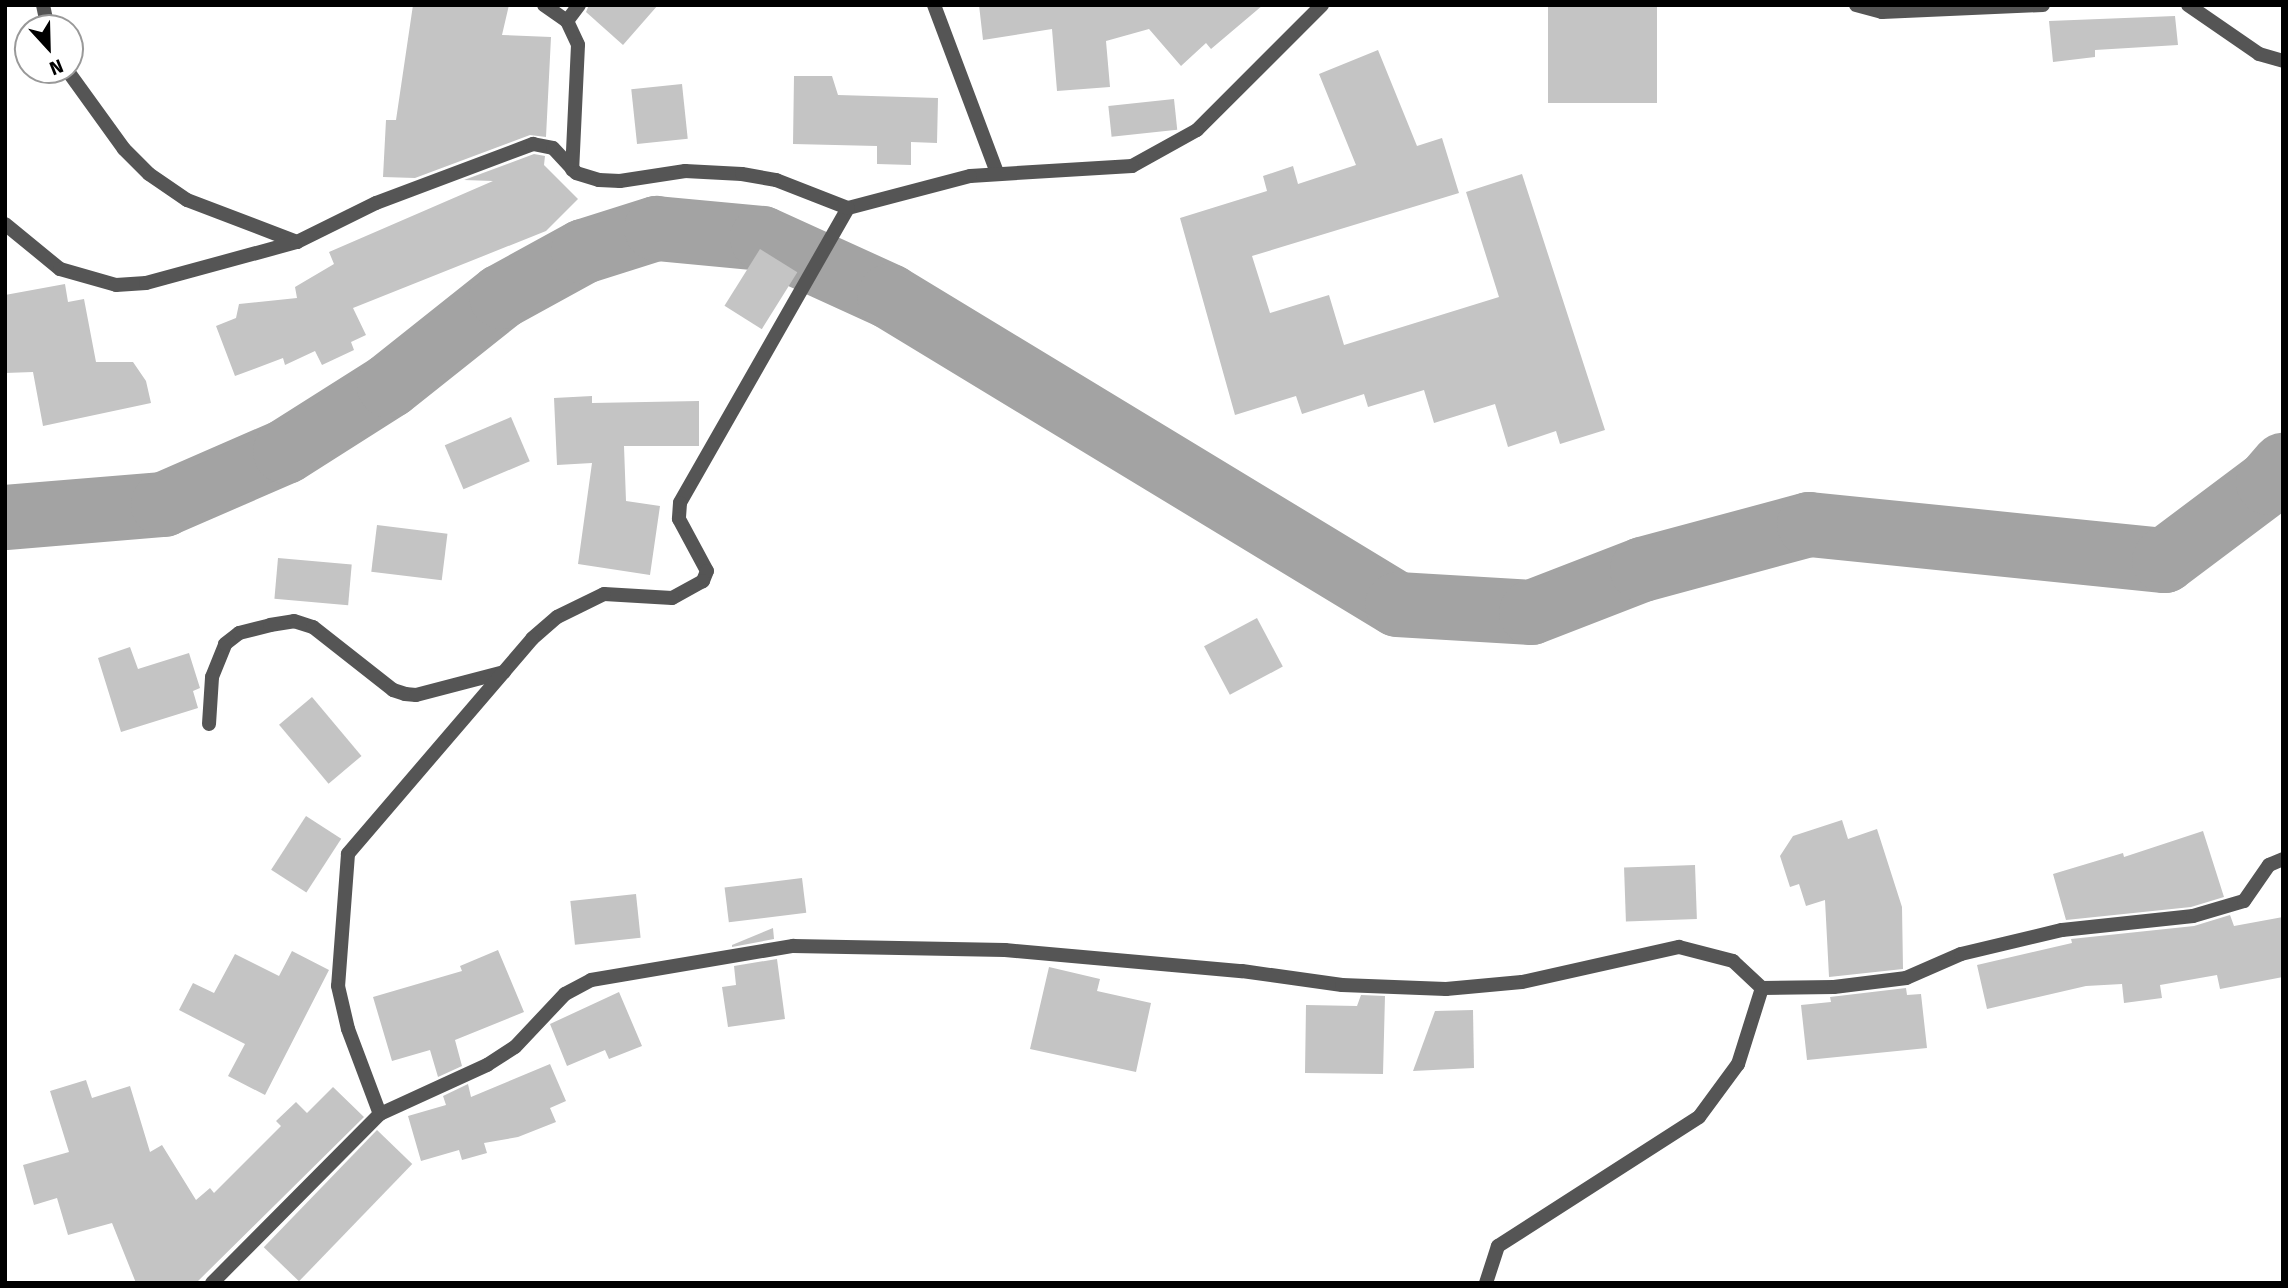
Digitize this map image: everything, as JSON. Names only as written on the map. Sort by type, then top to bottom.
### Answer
[{"type":"street","points":[[544,5],[567,21],[574,32],[579,58],[572,170]]},
{"type":"street","points":[[567,21],[579,5]]},
{"type":"street","points":[[934,5],[997,173]]},
{"type":"street","points":[[5,224],[60,269],[116,285],[146,283],[297,242],[376,203],[533,144],[552,148],[572,170],[621,181],[685,170],[742,174],[776,180],[848,208],[916,187],[997,173],[1132,166],[1197,130],[1322,5]]},
{"type":"street","points":[[1856,5],[1882,12],[2043,5]]},
{"type":"street","points":[[2190,5],[2259,54],[2283,61]]},
{"type":"street","points":[[77,84],[124,149],[149,174],[187,200],[297,242]]},
{"type":"street","points":[[380,1114],[348,1029],[338,986],[348,854],[504,672],[557,617],[604,594],[672,598],[703,581],[707,571],[679,519],[680,503],[848,208]]},
{"type":"street","points":[[209,724],[212,677],[225,644],[239,633],[270,625],[294,621],[313,627],[393,690],[405,694],[416,695],[504,672]]},
{"type":"street","points":[[212,1283],[380,1114],[487,1065],[515,1047],[565,994],[591,980],[793,946],[1005,950],[1242,971],[1342,985],[1446,989],[1522,982],[1679,947],[1733,961],[1762,988],[1834,987],[1906,978],[1961,954],[2062,930],[2193,916],[2244,901],[2269,865],[2283,859]]},
{"type":"street","points":[[1486,1283],[1499,1246],[1699,1117],[1738,1065],[1762,988]]},
{"type":"building","points":[[413,5],[509,5],[502,35],[551,37],[546,137],[530,135],[415,178],[383,177],[386,120],[396,120]]},
{"type":"building","points":[[589,5],[658,5],[623,45],[586,12]]},
{"type":"building","points":[[979,5],[1263,5],[1211,49],[1206,43],[1181,66],[1149,29],[1106,41],[1110,87],[1057,91],[1052,29],[983,40]]},
{"type":"building","points":[[1548,5],[1657,5],[1657,103],[1548,103]]},
{"type":"building","points":[[2175,16],[2178,45],[2095,50],[2095,57],[2053,62],[2049,21]]},
{"type":"building","points":[[1378,50],[1417,146],[1442,138],[1459,193],[1252,256],[1270,313],[1329,295],[1344,345],[1499,297],[1466,192],[1522,174],[1605,430],[1560,444],[1556,431],[1508,447],[1495,404],[1434,423],[1424,390],[1368,407],[1364,394],[1302,414],[1296,396],[1235,415],[1180,218],[1267,191],[1263,176],[1293,166],[1298,184],[1356,165],[1319,74]]},
{"type":"building","points":[[794,76],[832,76],[838,95],[938,98],[937,143],[911,142],[911,165],[877,164],[877,146],[793,144]]},
{"type":"building","points":[[682,84],[688,139],[637,144],[631,89]]},
{"type":"building","points":[[1174,99],[1177,130],[1112,137],[1108,106]]},
{"type":"building","points":[[534,154],[545,156],[544,165],[578,199],[546,231],[353,308],[366,335],[351,342],[354,350],[322,365],[315,351],[285,365],[283,358],[235,376],[216,326],[236,318],[239,304],[297,298],[295,287],[334,264],[329,252],[493,181],[464,180]]},
{"type":"building","points":[[760,249],[797,272],[762,329],[724,306]]},
{"type":"building","points":[[65,284],[68,302],[84,299],[96,362],[133,362],[146,381],[151,403],[43,426],[33,372],[5,373],[5,295]]},
{"type":"building","points":[[592,396],[592,403],[699,401],[699,446],[624,446],[626,501],[660,506],[650,575],[578,564],[592,463],[557,465],[554,398]]},
{"type":"building","points":[[511,417],[530,461],[463,489],[445,445]]},
{"type":"building","points":[[377,525],[447,534],[442,580],[371,572]]},
{"type":"building","points":[[278,558],[352,564],[348,605],[274,599]]},
{"type":"building","points":[[1257,618],[1283,667],[1230,695],[1204,646]]},
{"type":"building","points":[[130,647],[138,669],[189,653],[200,688],[193,691],[198,708],[121,732],[98,658]]},
{"type":"building","points":[[312,697],[361,756],[329,784],[279,725]]},
{"type":"building","points":[[306,816],[341,839],[306,893],[271,870]]},
{"type":"building","points":[[1842,820],[1848,839],[1877,829],[1902,907],[1903,969],[1829,977],[1825,900],[1806,906],[1799,884],[1790,887],[1780,856],[1793,836]]},
{"type":"building","points":[[2203,831],[2224,897],[2191,907],[2066,920],[2053,874],[2123,853],[2124,857]]},
{"type":"building","points":[[1695,865],[1697,919],[1626,921],[1624,867]]},
{"type":"building","points":[[802,878],[806,913],[729,922],[725,888]]},
{"type":"building","points":[[636,894],[641,938],[575,945],[570,901]]},
{"type":"building","points":[[2230,915],[2234,926],[2283,917],[2283,977],[2220,989],[2217,975],[2160,985],[2162,998],[2124,1003],[2122,984],[2086,986],[1987,1009],[1977,965],[2072,943],[2071,939],[2194,926]]},
{"type":"building","points":[[773,928],[774,939],[732,947],[732,945]]},
{"type":"building","points":[[498,950],[524,1012],[455,1040],[462,1066],[438,1077],[430,1050],[392,1061],[373,997],[462,971],[460,966]]},
{"type":"building","points":[[292,951],[329,970],[265,1095],[228,1076],[245,1044],[179,1010],[193,983],[214,993],[235,954],[279,976]]},
{"type":"building","points":[[777,959],[785,1019],[728,1027],[722,987],[736,985],[734,966]]},
{"type":"building","points":[[1049,967],[1100,979],[1097,991],[1151,1003],[1136,1072],[1030,1049]]},
{"type":"building","points":[[1906,988],[1907,995],[1921,994],[1927,1048],[1807,1060],[1801,1005],[1831,1002],[1830,997]]},
{"type":"building","points":[[619,992],[642,1046],[609,1059],[605,1050],[567,1066],[550,1024]]},
{"type":"building","points":[[1361,995],[1385,996],[1383,1074],[1305,1073],[1306,1005],[1357,1006]]},
{"type":"building","points":[[1473,1010],[1474,1068],[1413,1071],[1435,1011]]},
{"type":"building","points":[[550,1064],[566,1101],[550,1108],[556,1122],[518,1137],[484,1143],[487,1153],[462,1160],[459,1150],[421,1161],[408,1116],[446,1105],[443,1096],[468,1084],[471,1097]]},
{"type":"building","points":[[86,1080],[92,1098],[130,1086],[150,1152],[162,1145],[196,1200],[210,1188],[214,1193],[281,1126],[276,1121],[296,1102],[307,1113],[333,1087],[364,1117],[196,1283],[136,1283],[112,1223],[68,1235],[57,1198],[34,1205],[23,1165],[69,1152],[50,1091]]},
{"type":"building","points":[[377,1130],[412,1164],[299,1281],[264,1247]]},
{"type":"waterway","points":[[5,517],[163,504],[285,451],[389,385],[501,296],[583,251],[656,228],[762,238],[889,296],[1397,604],[1531,612],[1642,569],[1809,524],[2164,560],[2268,482],[2283,465]]}]
